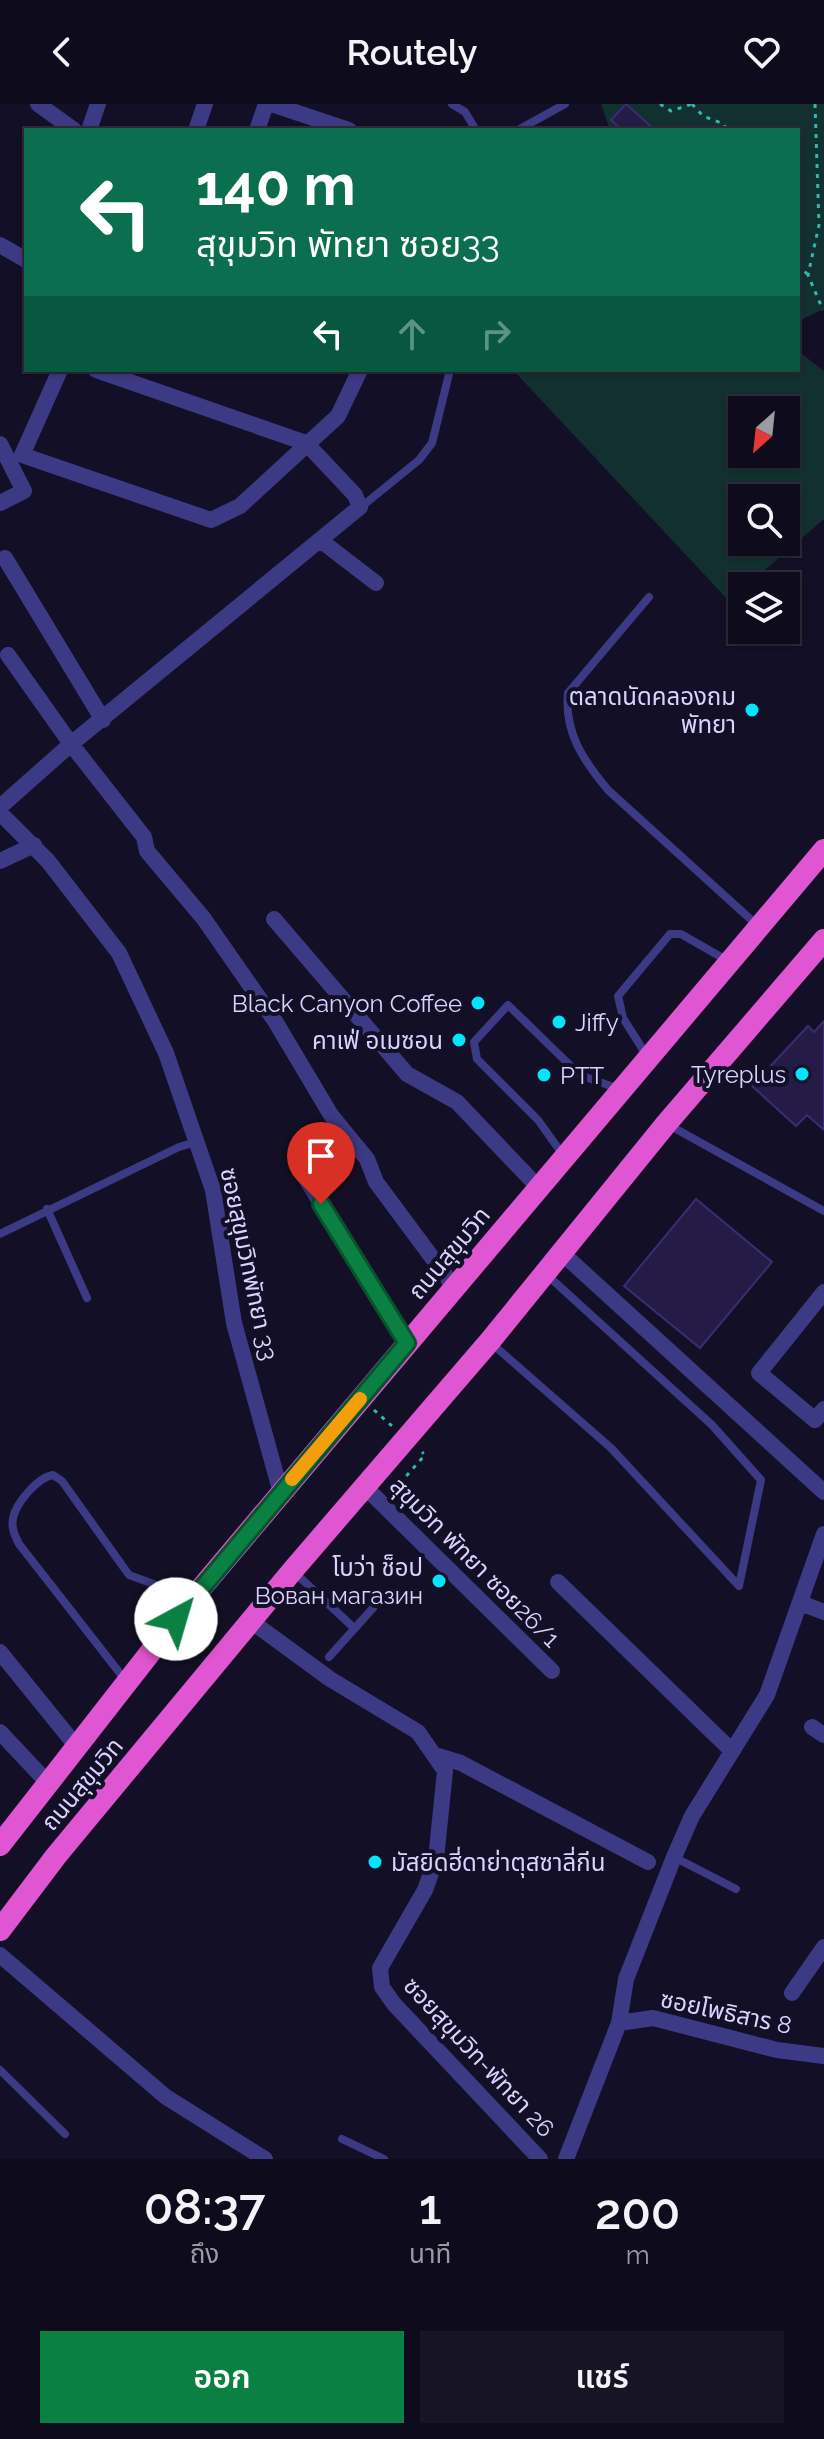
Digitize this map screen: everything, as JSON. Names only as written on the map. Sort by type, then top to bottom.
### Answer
[{"type":"highway","name":"ถนนสุขุมวิท","points":[[0,1845],[192,1599],[620,1089],[823,853]]},
{"type":"highway","name":"ถนนสุขุมวิท","points":[[0,1930],[56,1856],[293,1570],[490,1341],[666,1124],[824,940]]},
{"type":"street","points":[[38,104],[71,128]]},
{"type":"street","points":[[90,128],[98,104]]},
{"type":"street","points":[[197,128],[205,104]]},
{"type":"street","points":[[258,128],[269,104],[343,128]]},
{"type":"street","points":[[0,245],[24,259]]},
{"type":"street","points":[[59,372],[22,455],[211,520],[240,506],[338,416],[359,372]]},
{"type":"street","points":[[0,807],[71,744],[360,507],[355,495],[306,443],[102,372]]},
{"type":"street","points":[[0,444],[24,491],[0,503]]},
{"type":"street","points":[[320,540],[376,583]]},
{"type":"street","points":[[5,558],[103,720]]},
{"type":"street","points":[[8,655],[71,744],[144,837],[147,851],[204,919],[275,1021],[331,1115],[367,1159],[376,1182],[454,1287]]},
{"type":"street","name":"ซอยสุขุมวิทพัทยา 33","points":[[0,813],[34,845],[119,953],[166,1053],[213,1190],[234,1323],[281,1493]]},
{"type":"street","points":[[0,861],[34,845]]},
{"type":"street","points":[[274,919],[407,1074],[457,1102],[538,1187]]},
{"type":"street","points":[[297,1164],[407,1343]]},
{"type":"street","points":[[563,1254],[824,1492]]},
{"type":"street","points":[[824,1292],[759,1373],[815,1420],[824,1409]]},
{"type":"street","name":"สุขุมวิท พัทยา ซอย26/1","points":[[365,1487],[552,1671]]},
{"type":"street","points":[[566,2159],[619,2023],[626,1979],[674,1857],[692,1816],[767,1695],[824,1534]]},
{"type":"street","points":[[558,1582],[732,1751]]},
{"type":"street","points":[[801,1603],[824,1612]]},
{"type":"street","points":[[252,1622],[330,1679],[418,1732],[438,1756],[461,1763],[648,1862]]},
{"type":"street","points":[[0,1652],[77,1747]]},
{"type":"street","points":[[0,1732],[48,1783]]},
{"type":"street","name":"ซอยสุขุมวิท-พัทยา 26","points":[[438,1756],[445,1771],[436,1859],[425,1890],[380,1968],[382,1987],[394,2004],[540,2159]]},
{"type":"street","points":[[792,1993],[824,1947]]},
{"type":"street","points":[[0,1955],[166,2097],[265,2159]]},
{"type":"street","name":"ซอยโพธิสาร 8","points":[[619,2023],[653,2018],[777,2050],[824,2056]]},
{"type":"lane","points":[[452,104],[465,112],[475,128]]},
{"type":"lane","points":[[522,128],[565,104]]},
{"type":"lane","points":[[360,507],[419,460],[432,443],[450,372]]},
{"type":"lane","points":[[649,597],[568,693],[568,725],[590,769],[608,790],[758,927]]},
{"type":"lane","points":[[648,1056],[623,1018],[618,996],[656,947],[670,934],[681,934],[729,961]]},
{"type":"lane","points":[[564,1156],[538,1120],[477,1059],[474,1042],[508,1005],[580,1075],[620,1089]]},
{"type":"lane","points":[[666,1124],[824,1211]]},
{"type":"lane","points":[[0,1234],[179,1147],[196,1142]]},
{"type":"lane","points":[[47,1209],[87,1298]]},
{"type":"lane","points":[[490,1341],[611,1448],[739,1586],[761,1480],[712,1425],[546,1273]]},
{"type":"lane","points":[[127,1682],[19,1544],[12,1521],[17,1508],[44,1476],[53,1475],[62,1481],[129,1575],[192,1599]]},
{"type":"lane","points":[[293,1570],[354,1628]]},
{"type":"lane","points":[[329,1657],[373,1608]]},
{"type":"lane","points":[[674,1857],[736,1889]]},
{"type":"lane","points":[[0,2070],[65,2134]]},
{"type":"lane","points":[[342,2139],[384,2159]]},
{"type":"path","points":[[660,104],[671,111],[692,104],[703,116],[724,124],[725,128]]},
{"type":"path","points":[[808,275],[818,229],[815,104]]},
{"type":"path","points":[[818,229],[824,224]]},
{"type":"path","points":[[800,266],[808,275],[823,310]]},
{"type":"path","points":[[369,1405],[403,1435]]},
{"type":"path","points":[[383,1503],[425,1455],[414,1445]]},
{"type":"green space","points":[[601,104],[824,104],[824,309],[800,320],[800,128],[609,128]]},
{"type":"green space","points":[[800,353],[824,371],[824,519],[800,540],[800,484],[728,484],[728,556],[781,556],[763,572],[728,572],[728,600],[515,372],[800,372]]},
{"type":"building","points":[[626,104],[653,128],[620,128],[611,120]]},
{"type":"building","points":[[824,1021],[824,1130],[807,1115],[796,1126],[752,1086],[808,1026],[814,1032]]},
{"type":"building","points":[[696,1199],[772,1262],[700,1348],[624,1286]]},
{"type":"slow traffic","points":[[292,1479],[360,1399]]},
{"type":"place","name":"ตลาดนัดคลองถม พัทยา","points":[[752,710]]},
{"type":"place","name":"Black Canyon Coffee","points":[[478,1003]]},
{"type":"place","name":"Jiffy","points":[[559,1022]]},
{"type":"place","name":"คาเฟ่ อเมซอน","points":[[459,1040]]},
{"type":"place","name":"Tyreplus","points":[[802,1074]]},
{"type":"place","name":"PTT","points":[[544,1075]]},
{"type":"place","name":"โบว่า ช็อป Вован магазин","points":[[439,1581]]},
{"type":"place","name":"มัสยิดฮี่ดาย่าตุสซาลี่กีน","points":[[375,1862]]},
{"type":"route","points":[[176,1619],[407,1343],[321,1204]]}]
